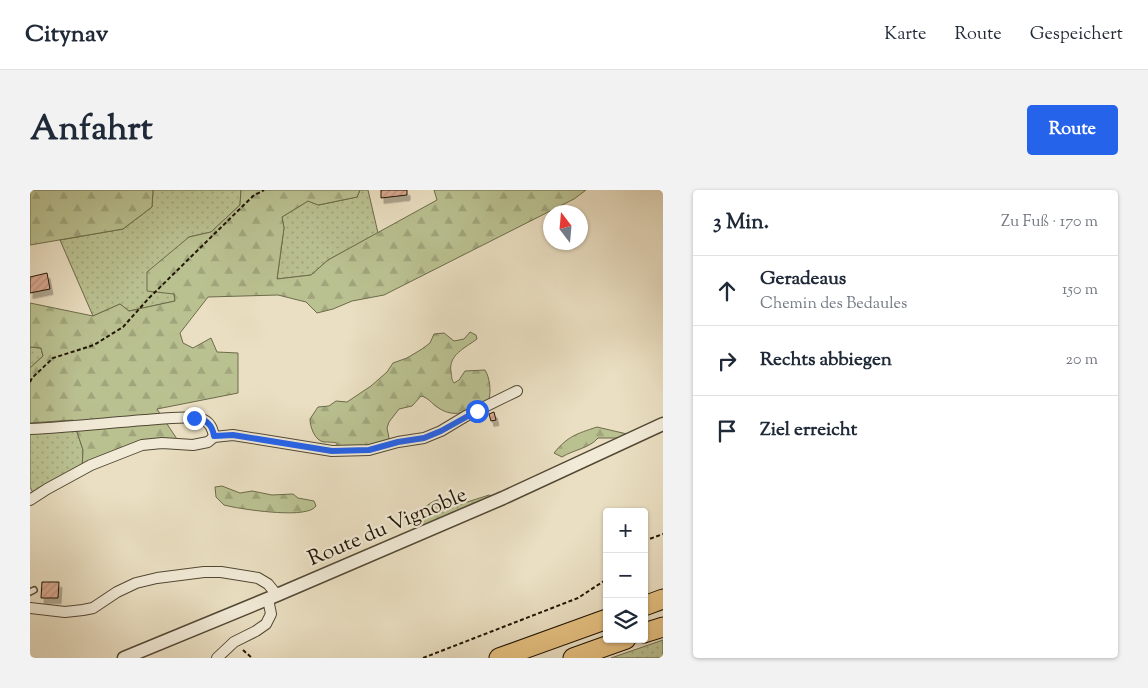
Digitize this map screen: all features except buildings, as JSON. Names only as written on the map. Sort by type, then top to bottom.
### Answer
[{"type":"highway","points":[[648,605],[663,599]]},
{"type":"highway","points":[[499,658],[603,620]]},
{"type":"highway","points":[[648,632],[663,627]]},
{"type":"highway","points":[[573,658],[615,643]]},
{"type":"street","points":[[30,500],[91,465],[142,445],[162,443],[193,445],[208,442],[214,436],[233,435],[332,451],[369,450],[398,442],[424,438],[518,391]]},
{"type":"street","points":[[30,429],[168,418],[194,418],[202,419],[208,423],[213,428],[214,436]]},
{"type":"street","name":"Route du Vignoble","points":[[124,658],[273,597],[503,498],[663,424]]},
{"type":"street","points":[[30,608],[65,612],[93,608],[117,592],[136,583],[157,578],[204,572],[220,572],[258,578],[268,584],[273,597],[271,614],[266,624],[234,642],[217,658]]},
{"type":"path","points":[[30,382],[53,358],[94,345],[123,327],[206,241],[253,196],[264,190]]},
{"type":"path","points":[[648,540],[663,534]]},
{"type":"path","points":[[423,658],[578,598],[603,582]]},
{"type":"green space","points":[[30,190],[153,190],[152,207],[123,229],[30,245]]},
{"type":"green space","points":[[153,190],[241,190],[240,205],[211,232],[189,237],[174,294],[175,301],[129,311],[120,304],[93,316],[60,240],[123,229],[152,207]]},
{"type":"green space","points":[[241,190],[360,190],[357,197],[318,205],[308,201],[282,217],[284,228],[277,279],[311,275],[328,260],[437,200],[434,190],[586,190],[562,205],[543,205],[543,215],[384,295],[352,301],[317,313],[306,302],[278,295],[208,297],[180,333],[183,343],[193,348],[211,338],[217,352],[238,353],[238,393],[157,409],[183,448],[141,448],[82,472],[83,450],[73,420],[30,423],[30,368],[43,356],[41,348],[30,347],[30,303],[93,316],[120,304],[129,311],[175,301],[174,294],[147,291],[147,272],[189,237],[211,232],[240,205]]},
{"type":"green space","points":[[360,190],[368,190],[378,233],[328,260],[311,275],[277,279],[284,228],[282,217],[308,201],[319,205],[357,197]]},
{"type":"green space","points":[[470,332],[476,335],[477,339],[455,356],[451,366],[452,379],[454,383],[459,380],[465,371],[485,370],[490,385],[489,399],[469,410],[451,413],[444,411],[421,396],[412,406],[399,409],[389,422],[387,428],[389,438],[384,446],[337,449],[337,443],[321,441],[312,430],[310,419],[318,407],[329,406],[336,401],[347,402],[371,386],[387,372],[393,363],[407,358],[430,343],[434,334],[444,333],[454,341],[464,339]]},
{"type":"green space","points":[[30,347],[41,348],[43,356],[30,368]]},
{"type":"green space","points":[[73,420],[83,450],[82,472],[35,497],[30,487],[30,423]]},
{"type":"green space","points":[[597,427],[627,434],[619,438],[598,438],[591,444],[562,457],[554,453],[573,436]]},
{"type":"green space","points":[[222,486],[240,493],[252,491],[272,495],[293,494],[298,498],[314,501],[316,506],[311,510],[290,513],[233,507],[224,505],[216,497],[215,487]]},
{"type":"green space","points":[[489,495],[495,497],[423,526],[417,513],[436,500],[445,500],[458,505]]},
{"type":"green space","points":[[663,640],[663,658],[611,658]]},
{"type":"route","points":[[194,418],[202,419],[208,423],[213,428],[214,436],[233,435],[314,449],[350,452],[369,450],[398,442],[424,438],[477,411]]}]
